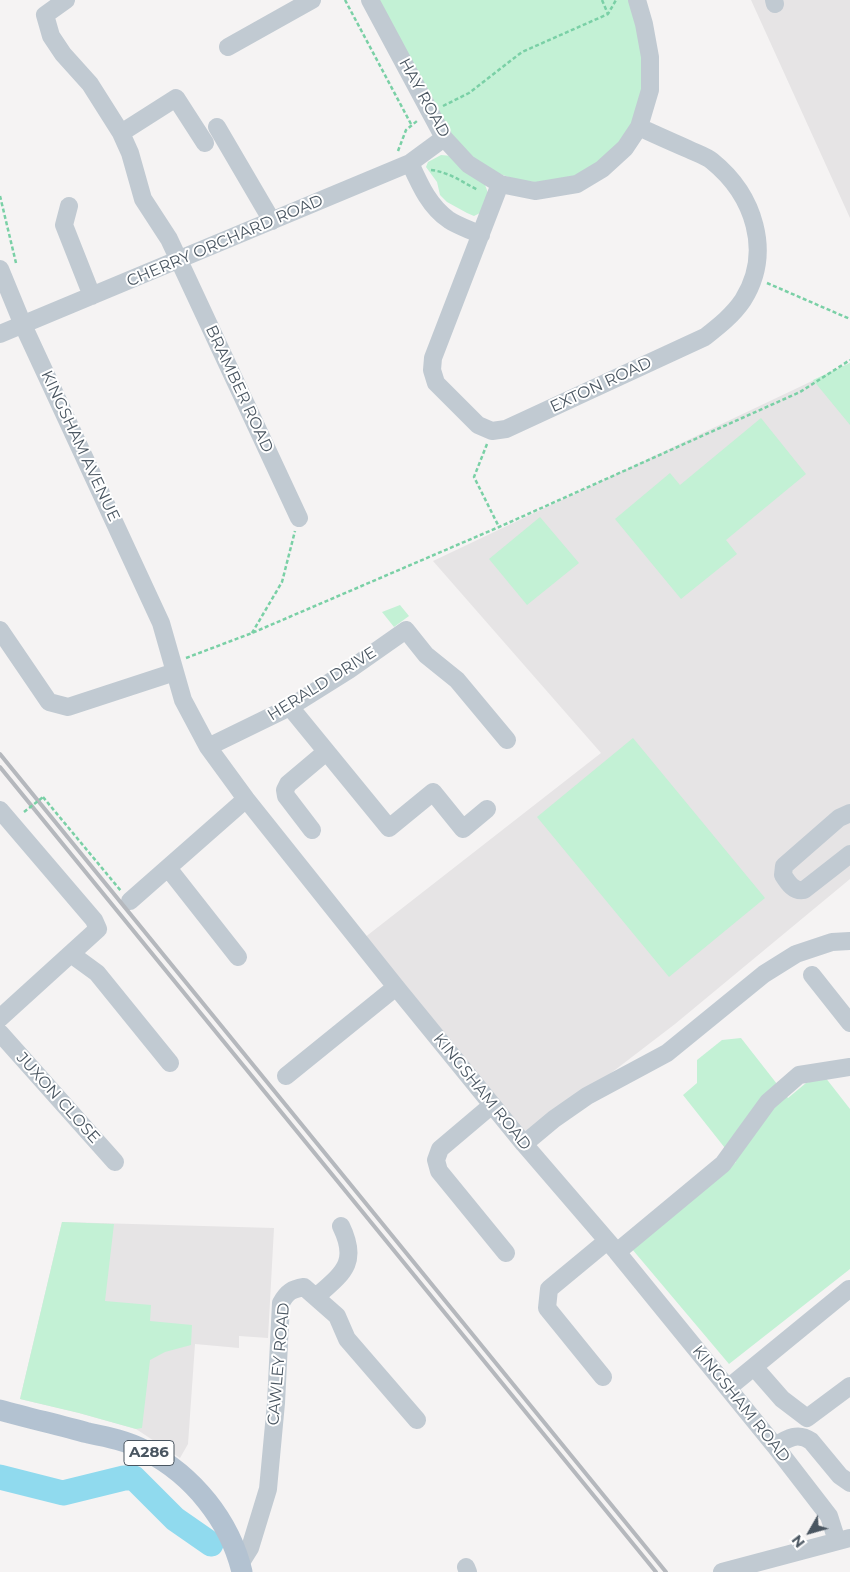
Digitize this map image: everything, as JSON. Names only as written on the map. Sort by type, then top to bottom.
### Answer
[{"type":"main road","name":"A286","points":[[0,1410],[124,1442],[146,1451],[178,1471],[205,1498],[225,1528],[241,1568]]},
{"type":"street","name":"BRAMBER ROAD","points":[[66,0],[45,15],[51,36],[63,54],[90,84],[121,133],[130,153],[143,199],[169,239],[299,518]]},
{"type":"street","points":[[228,47],[312,0]]},
{"type":"street","name":"HAY ROAD","points":[[370,0],[444,138],[497,191],[535,191],[577,184],[602,169],[625,148],[640,127],[650,90],[650,57],[637,0]]},
{"type":"street","points":[[121,133],[176,98],[205,143]]},
{"type":"street","points":[[217,127],[272,221]]},
{"type":"street","name":"EXTON ROAD","points":[[492,431],[506,429],[705,336],[724,322],[742,300],[754,278],[759,244],[751,210],[733,181],[711,160],[640,127]]},
{"type":"street","name":"CHERRY ORCHARD ROAD","points":[[0,334],[272,221],[408,168],[444,138]]},
{"type":"street","points":[[408,168],[434,207],[450,221],[481,235]]},
{"type":"street","points":[[492,431],[478,425],[436,383],[432,370],[433,358],[497,191]]},
{"type":"street","points":[[68,206],[64,225],[92,296]]},
{"type":"street","name":"KINGSHAM AVENUE","points":[[8,268],[23,325],[161,623]]},
{"type":"street","name":"KINGSHAM ROAD","points":[[161,623],[183,700],[208,747],[246,799],[492,1105],[612,1246],[775,1446],[829,1516],[844,1540]]},
{"type":"street","points":[[0,630],[49,702],[68,707],[174,667]]},
{"type":"street","name":"HERALD DRIVE","points":[[208,747],[290,708],[406,630],[426,655],[457,680],[507,740]]},
{"type":"street","points":[[290,708],[389,828],[433,792],[463,829],[487,809]]},
{"type":"street","points":[[312,830],[286,796],[285,790],[288,784],[326,752]]},
{"type":"street","points":[[124,895],[168,868],[246,799]]},
{"type":"street","points":[[0,810],[94,920],[98,929],[0,1021]]},
{"type":"street","points":[[850,813],[839,818],[784,866],[783,875],[795,889],[799,891],[804,890],[850,854]]},
{"type":"street","points":[[168,868],[238,957]]},
{"type":"street","points":[[524,1144],[554,1119],[587,1096],[667,1053],[764,974],[796,954],[832,942],[850,941]]},
{"type":"street","points":[[71,954],[96,973],[170,1064]]},
{"type":"street","points":[[812,975],[849,1020]]},
{"type":"street","points":[[286,1076],[396,987]]},
{"type":"street","name":"JUXON CLOSE","points":[[0,1021],[115,1162]]},
{"type":"street","points":[[603,1377],[547,1308],[549,1289],[612,1246],[723,1164],[768,1102],[799,1075],[850,1066]]},
{"type":"street","points":[[492,1105],[440,1149],[436,1160],[439,1171],[506,1253]]},
{"type":"street","points":[[316,1297],[339,1276],[347,1264],[349,1247],[341,1226]]},
{"type":"street","name":"CAWLEY ROAD","points":[[241,1568],[250,1548],[268,1489],[276,1404],[281,1303],[285,1295],[293,1288],[304,1287],[337,1316],[348,1338],[417,1420]]},
{"type":"street","points":[[728,1388],[850,1290]]},
{"type":"street","points":[[754,1367],[782,1399],[808,1418],[850,1386]]},
{"type":"street","points":[[775,1446],[790,1437],[797,1435],[805,1437],[811,1441],[840,1476],[850,1483]]},
{"type":"street","points":[[722,1572],[844,1540]]},
{"type":"path","points":[[345,0],[411,124]]},
{"type":"path","points":[[602,0],[608,14]]},
{"type":"path","points":[[497,191],[440,171],[408,168],[395,159],[406,130],[411,124],[469,93],[522,52],[608,14],[616,0]]},
{"type":"path","points":[[0,196],[8,268]]},
{"type":"path","points":[[754,278],[850,319]]},
{"type":"path","points":[[174,667],[499,527],[800,392],[850,360]]},
{"type":"path","points":[[492,431],[474,477],[499,527]]},
{"type":"path","points":[[252,634],[282,582],[299,518]]},
{"type":"path","points":[[24,812],[43,797],[124,895]]},
{"type":"shaded area","points":[[751,0],[850,0],[850,218]]},
{"type":"shaded area","points":[[850,363],[850,879],[675,1024],[525,1139],[364,938],[601,753],[433,561]]},
{"type":"shaded area","points":[[62,1222],[274,1228],[268,1338],[239,1336],[239,1348],[195,1344],[188,1444],[180,1458],[136,1429],[20,1399]]},
{"type":"green space","points":[[377,0],[629,0],[640,41],[643,69],[641,98],[633,124],[615,147],[596,164],[587,171],[572,177],[542,182],[526,181],[496,173],[470,156],[451,135]]},
{"type":"green space","points":[[441,155],[452,156],[484,182],[488,193],[482,212],[474,216],[447,202],[440,195],[437,182],[426,167],[428,162]]},
{"type":"green space","points":[[850,363],[850,425],[813,380]]},
{"type":"green space","points":[[761,418],[806,474],[726,540],[737,554],[681,599],[615,519],[670,473],[680,485]]},
{"type":"green space","points":[[540,517],[579,563],[527,605],[489,559]]},
{"type":"green space","points":[[400,605],[409,616],[394,627],[382,612]]},
{"type":"green space","points":[[633,738],[765,898],[669,977],[537,817]]},
{"type":"green space","points":[[741,1038],[788,1098],[806,1083],[825,1077],[850,1109],[850,1269],[729,1364],[632,1249],[736,1162],[683,1095],[697,1083],[697,1060],[722,1040]]},
{"type":"green space","points":[[62,1222],[114,1224],[105,1301],[151,1305],[150,1321],[192,1325],[191,1345],[165,1352],[150,1360],[142,1428],[136,1429],[20,1399]]},
{"type":"waterway","points":[[0,1477],[63,1493],[124,1478],[134,1478],[175,1519],[211,1544]]},
{"type":"railway","points":[[0,754],[666,1572]]},
{"type":"railway","points":[[0,767],[656,1572]]}]
